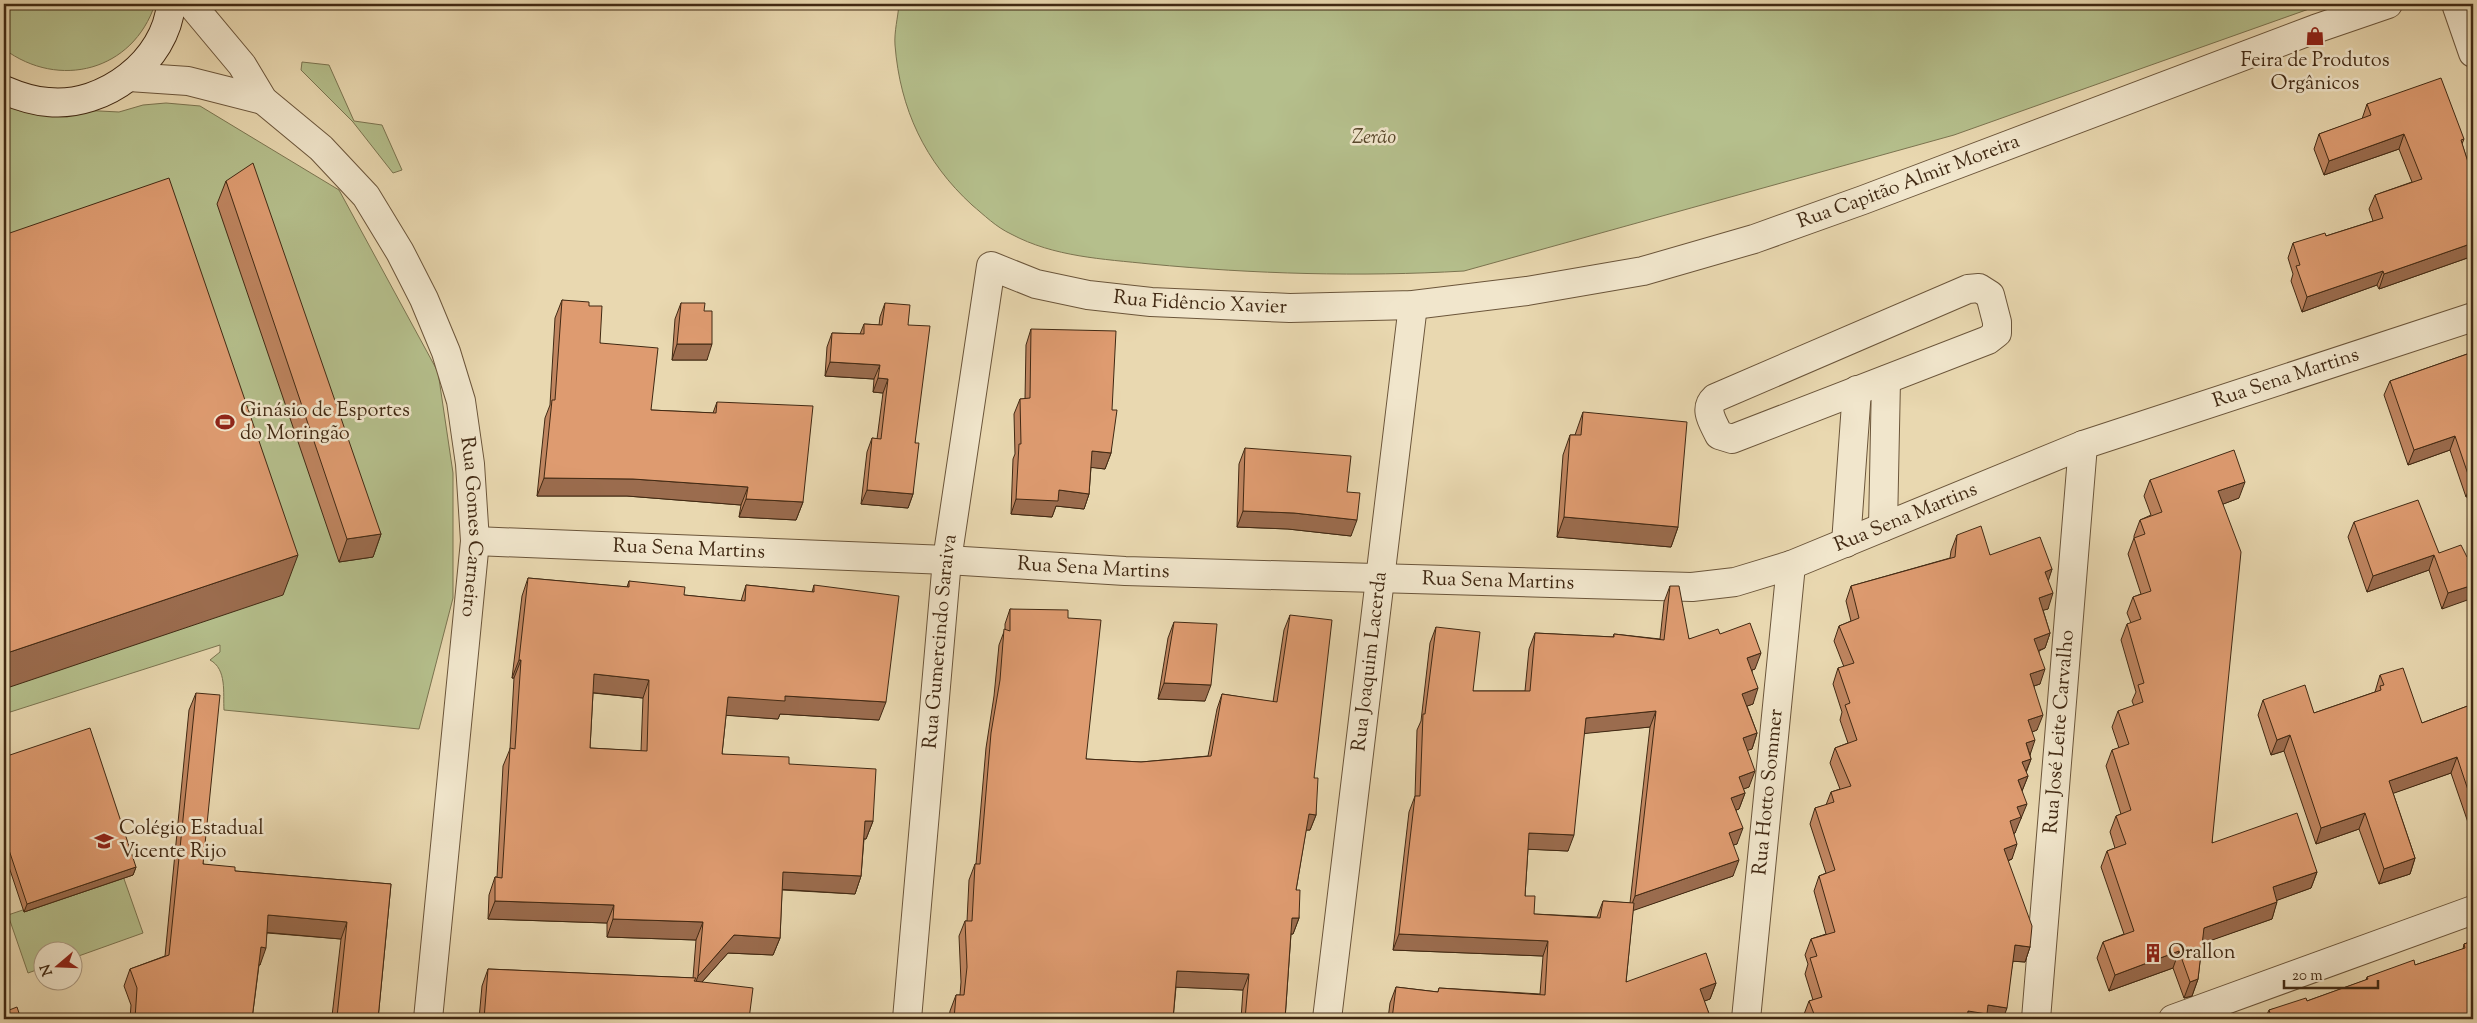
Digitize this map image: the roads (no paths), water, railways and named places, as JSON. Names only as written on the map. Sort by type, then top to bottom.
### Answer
[{"type":"street","points":[[4,90],[21,98],[50,103],[78,100],[105,92],[129,77],[148,58],[162,36],[171,4]]},
{"type":"street","name":"Rua Gomes Carneiro","points":[[191,4],[242,65],[263,100],[322,148],[366,196],[396,244],[424,299],[446,352],[461,401],[470,464],[476,541],[428,1019]]},
{"type":"street","name":"Rua Capitão Almir Moreira","points":[[1413,305],[1527,291],[1643,271],[1754,239],[2315,29],[2388,4]]},
{"type":"street","points":[[2456,4],[2473,53]]},
{"type":"street","name":"Rua Gomes Carneiro","points":[[129,77],[188,81],[263,100]]},
{"type":"street","name":"Rua Fidêncio Xavier","points":[[991,266],[1036,284],[1088,295],[1151,302],[1290,308],[1413,305]]},
{"type":"street","name":"Rua Gumercindo Saraiva","points":[[907,1019],[947,560],[991,266]]},
{"type":"street","points":[[1979,288],[1990,294],[1997,322],[1997,333],[1988,340],[1886,380],[1732,439],[1719,435],[1708,410],[1709,403],[1715,398],[1968,289],[1979,288]]},
{"type":"street","name":"Rua Joaquim Lacerda","points":[[1327,1019],[1382,579],[1413,305]]},
{"type":"street","name":"Rua Sena Martins","points":[[476,541],[947,560],[1125,571],[1692,587],[1735,582],[1791,565],[2083,445],[2473,317]]},
{"type":"street","points":[[1883,527],[1886,380]]},
{"type":"street","points":[[1846,542],[1857,390]]},
{"type":"street","name":"Rua José Leite Carvalho","points":[[2036,1019],[2083,445]]},
{"type":"street","name":"Rua Hotto Sommer","points":[[1746,1019],[1791,565]]},
{"type":"street","points":[[2173,1019],[2211,1013],[2473,910]]},
{"type":"place","name":"Feira de Produtos Orgânicos","points":[[2315,36]]},
{"type":"place","name":"Ginásio de Esportes do Moringão","points":[[225,422]]},
{"type":"place","name":"Colégio Estadual Vicente Rijo","points":[[104,841]]},
{"type":"place","name":"Orallon","points":[[2153,953]]},
{"type":"park label","name":"Zerão","points":[[1374,138]]}]
